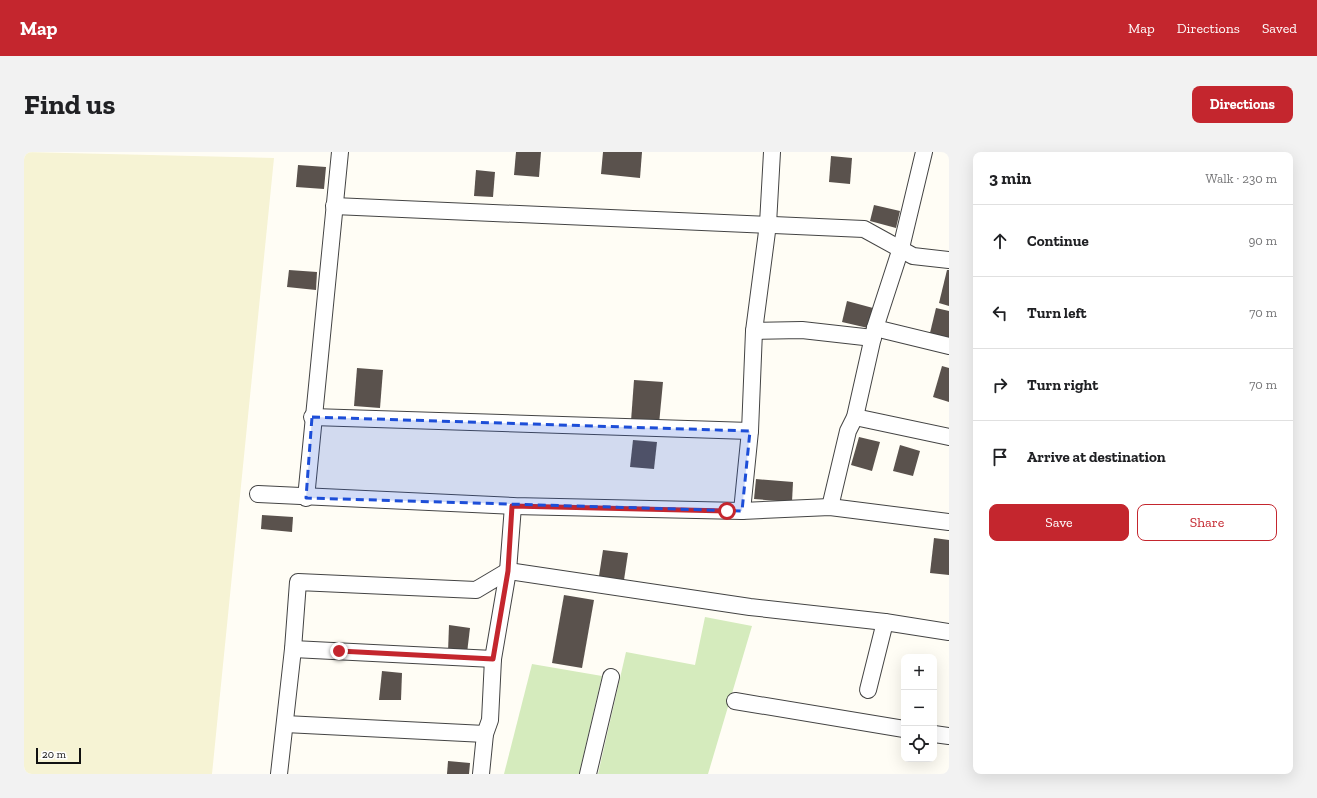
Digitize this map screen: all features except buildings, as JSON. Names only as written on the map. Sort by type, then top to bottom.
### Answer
[{"type":"street","points":[[306,498],[312,417],[340,152]]},
{"type":"street","points":[[742,511],[750,431],[754,331],[768,224],[772,152]]},
{"type":"street","points":[[830,507],[848,431],[855,417],[874,333],[900,248],[924,152]]},
{"type":"street","points":[[334,206],[864,229],[913,256],[949,260]]},
{"type":"street","points":[[754,331],[802,330],[874,333],[949,346]]},
{"type":"street","points":[[312,417],[750,431]]},
{"type":"street","points":[[855,417],[949,437]]},
{"type":"street","points":[[258,494],[306,498],[512,506],[742,511],[830,507],[949,522]]},
{"type":"street","points":[[481,774],[485,734],[490,720],[493,659],[508,571],[512,506]]},
{"type":"street","points":[[278,774],[285,724],[298,582],[476,590],[508,571],[750,607],[885,622],[949,632]]},
{"type":"street","points":[[868,690],[885,622]]},
{"type":"street","points":[[292,649],[493,659]]},
{"type":"street","points":[[588,774],[611,677]]},
{"type":"street","points":[[735,701],[901,729]]},
{"type":"street","points":[[285,724],[485,734]]},
{"type":"street","points":[[937,734],[949,736]]},
{"type":"highlighted area","points":[[312,417],[750,431],[742,511],[306,498]]},
{"type":"shaded area","points":[[24,152],[274,158],[212,774],[24,774]]},
{"type":"green space","points":[[705,617],[752,626],[708,774],[598,774],[626,652],[695,665]]},
{"type":"green space","points":[[532,664],[602,676],[579,774],[504,774]]},
{"type":"route","points":[[339,651],[493,659],[508,571],[512,506],[727,511]]}]
